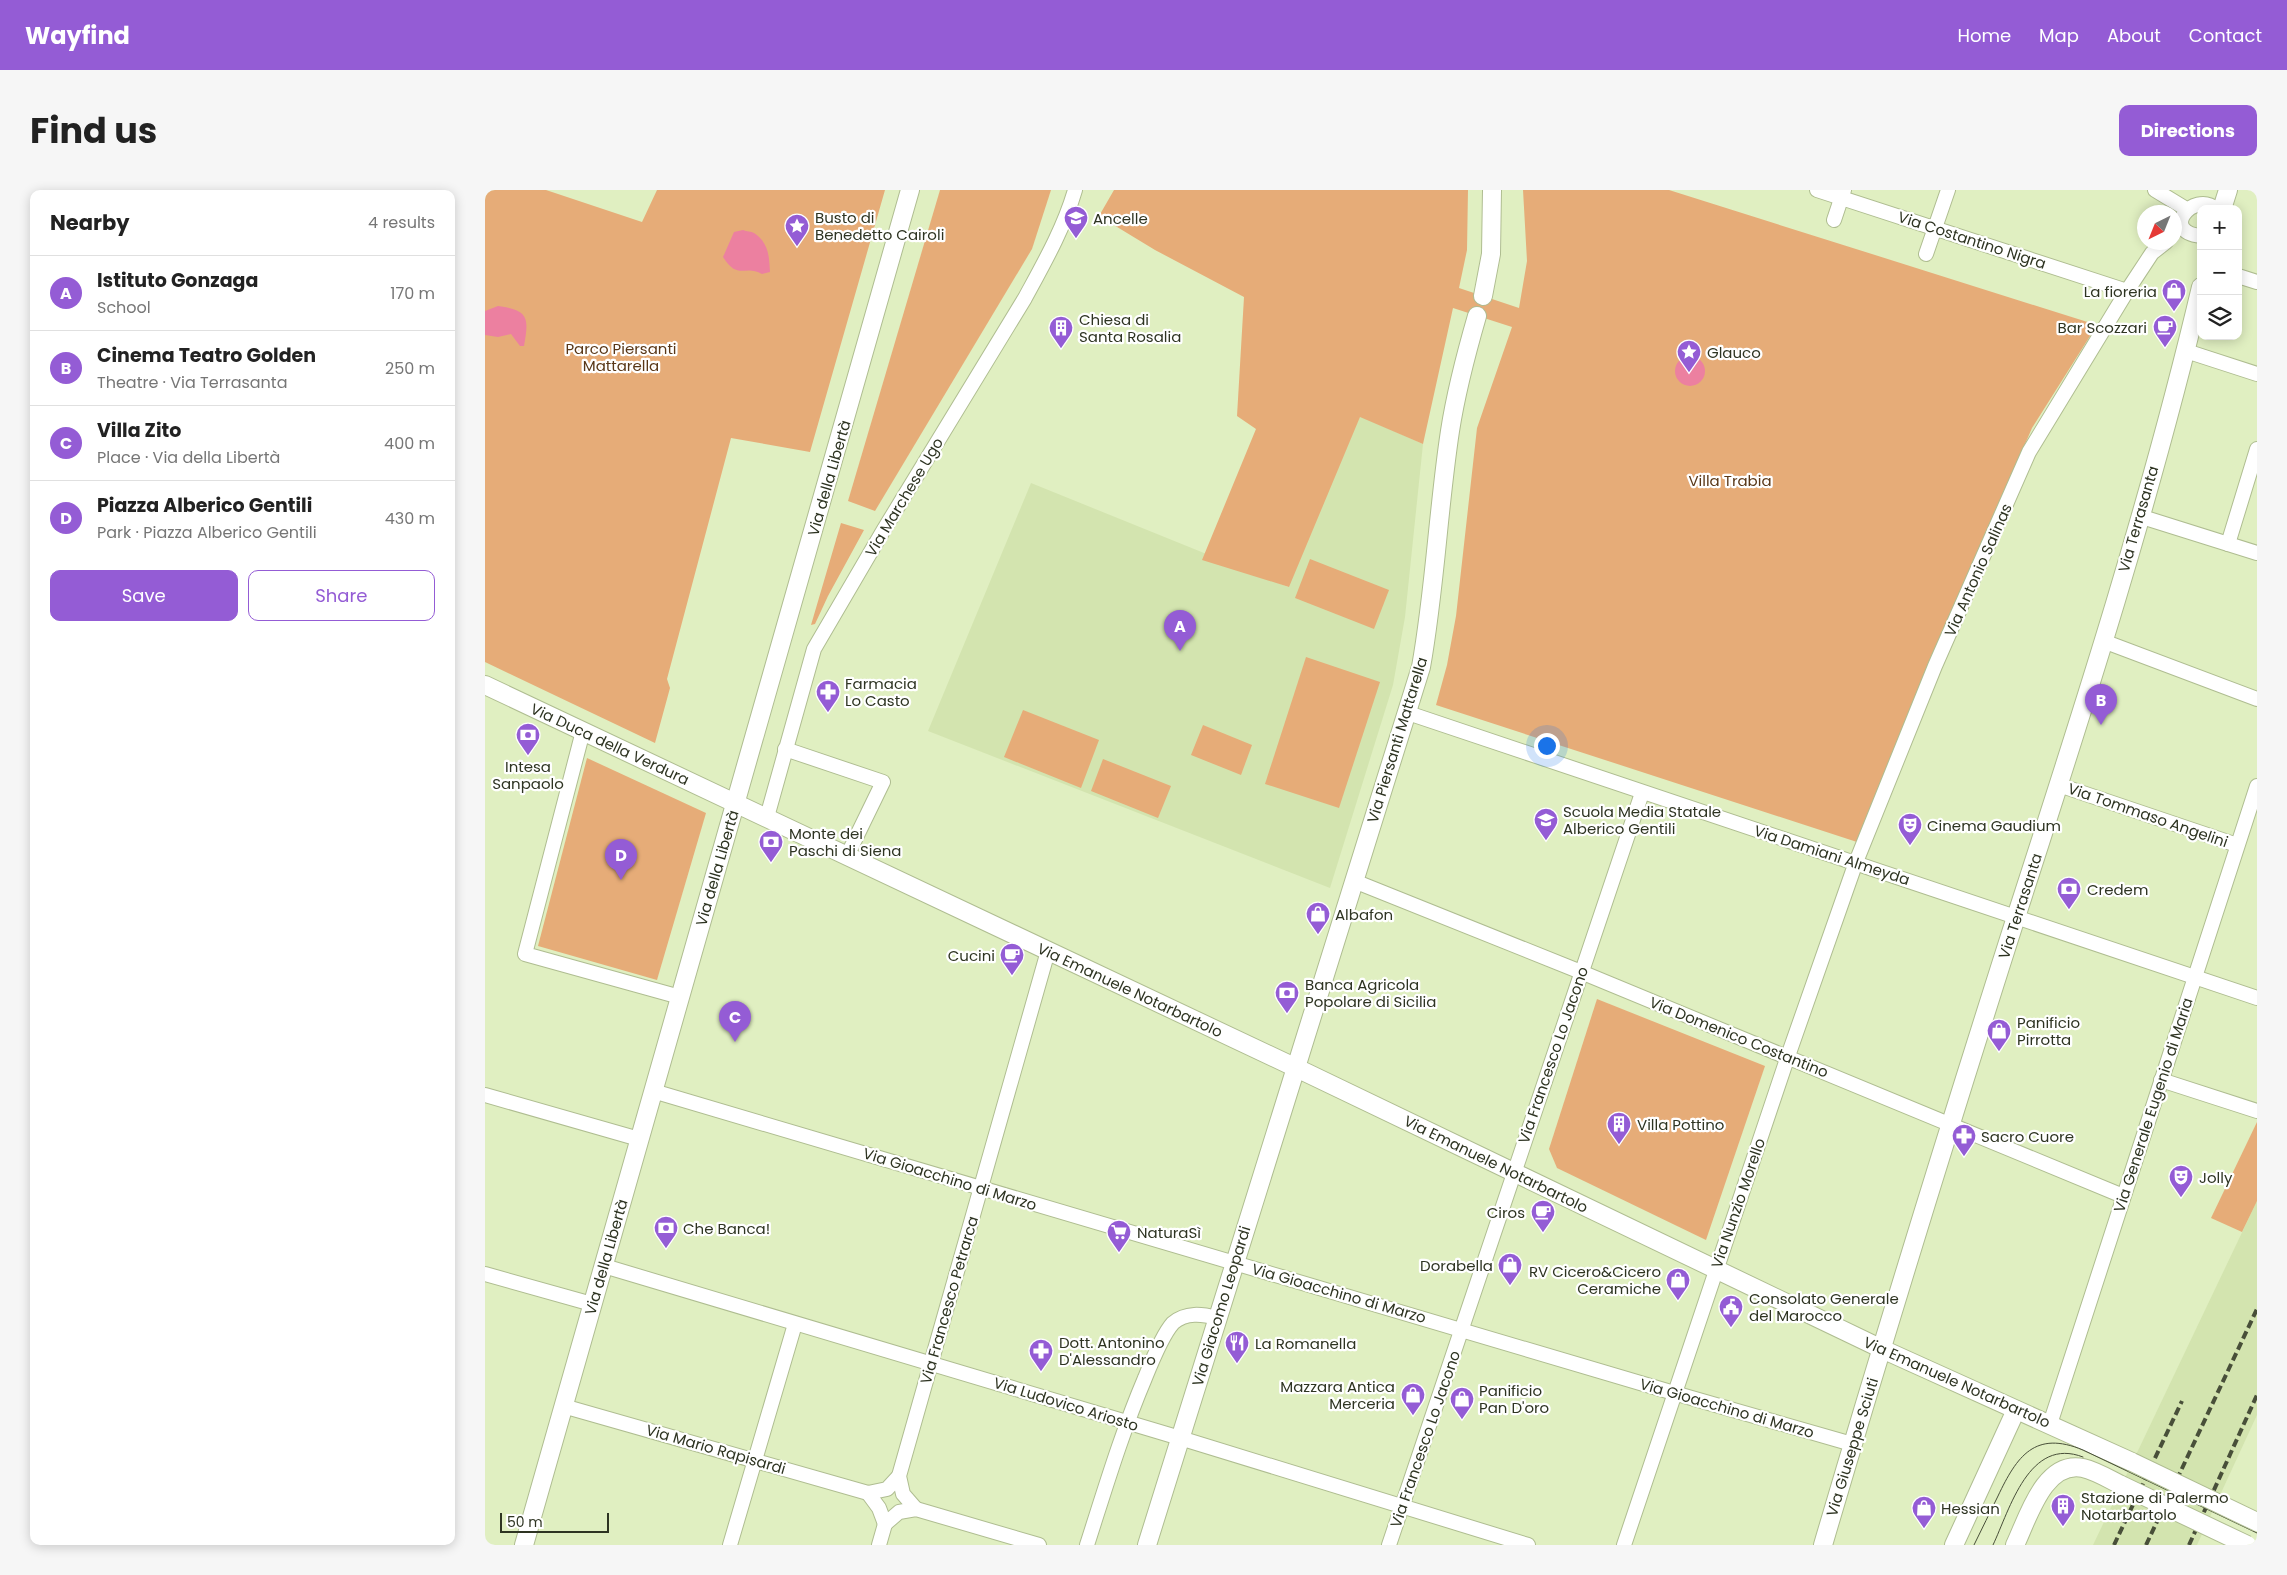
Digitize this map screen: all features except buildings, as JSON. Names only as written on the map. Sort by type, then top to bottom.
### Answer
[{"type":"street","name":"Via della Libertà","points":[[523,1545],[911,190]]},
{"type":"street","name":"Via Marchese Ugo","points":[[767,817],[814,649],[873,547],[1025,298],[1063,223],[1075,190]]},
{"type":"street","points":[[1483,296],[1491,254],[1492,190]]},
{"type":"street","name":"Via Costantino Nigra","points":[[1817,190],[1843,194],[1935,228],[2127,291]]},
{"type":"street","points":[[1926,254],[1948,190]]},
{"type":"street","points":[[2155,190],[2183,207]]},
{"type":"street","points":[[2223,205],[2228,190]]},
{"type":"street","points":[[1834,220],[1843,194]]},
{"type":"street","points":[[2182,212],[2183,207],[2193,199],[2199,198],[2213,205]]},
{"type":"street","points":[[2182,233],[2197,235]]},
{"type":"street","name":"Via Antonio Salinas","points":[[1856,862],[1935,666],[2029,452],[2127,291],[2156,250]]},
{"type":"street","points":[[2242,277],[2257,282]]},
{"type":"street","name":"Via Terrasanta","points":[[1881,1349],[2103,641],[2186,351],[2199,295]]},
{"type":"street","name":"Via Piersanti Mattarella","points":[[1295,1067],[1421,667],[1428,630],[1450,430],[1458,387],[1477,316]]},
{"type":"street","points":[[2186,351],[2257,374]]},
{"type":"street","points":[[2228,544],[2257,449]]},
{"type":"street","points":[[2139,516],[2257,553]]},
{"type":"street","points":[[2103,641],[2257,699]]},
{"type":"street","name":"Via Duca della Verdura","points":[[485,684],[736,803]]},
{"type":"street","name":"Via Damiani Almeyda","points":[[1408,713],[2257,998]]},
{"type":"street","points":[[583,731],[525,954],[680,997]]},
{"type":"street","points":[[785,750],[883,782],[847,856]]},
{"type":"street","name":"Via Tommaso Angelini","points":[[2059,785],[2237,845]]},
{"type":"street","name":"Via Generale Eugenio di Maria","points":[[2051,1424],[2123,1196],[2257,786]]},
{"type":"street","name":"Via Francesco Lo Jacono","points":[[1389,1545],[1642,793]]},
{"type":"street","name":"Via Emanuele Notarbartolo","points":[[736,803],[1295,1067],[1881,1349],[2051,1424],[2257,1522]]},
{"type":"street","name":"Via Nunzio Morello","points":[[1623,1545],[1788,1056],[1856,862]]},
{"type":"street","name":"Via Domenico Costantino","points":[[1354,881],[1788,1056],[1951,1126],[2123,1196]]},
{"type":"street","name":"Via Francesco Petrarca","points":[[899,1476],[1048,951]]},
{"type":"street","name":"Via Giacomo Leopardi","points":[[1147,1545],[1295,1067]]},
{"type":"street","points":[[2161,1080],[2257,1110]]},
{"type":"street","name":"Via Gioacchino di Marzo","points":[[653,1091],[1674,1393],[1853,1444]]},
{"type":"street","points":[[485,1095],[639,1139]]},
{"type":"street","name":"Via Ludovico Ariosto","points":[[603,1266],[1127,1422],[1528,1545]]},
{"type":"street","points":[[485,1274],[592,1304]]},
{"type":"street","points":[[1087,1545],[1127,1422],[1153,1356],[1173,1324],[1185,1316],[1201,1313],[1217,1318]]},
{"type":"street","points":[[730,1545],[795,1324]]},
{"type":"street","name":"Via Giuseppe Sciuti","points":[[1823,1545],[1881,1349]]},
{"type":"street","name":"Via Mario Rapisardi","points":[[563,1406],[868,1492]]},
{"type":"street","points":[[1954,1545],[2016,1410]]},
{"type":"street","points":[[2015,1545],[2042,1488],[2058,1472],[2074,1467],[2085,1468],[2247,1545]]},
{"type":"street","points":[[885,1524],[879,1508],[868,1492],[887,1489],[899,1476]]},
{"type":"street","points":[[899,1476],[903,1494],[916,1509]]},
{"type":"street","points":[[879,1545],[885,1524],[899,1512],[916,1509],[1039,1545]]},
{"type":"shaded area","points":[[743,230],[754,233],[763,241],[768,255],[770,272],[762,274],[751,270],[737,270],[728,264],[723,257],[734,232]]},
{"type":"shaded area","points":[[498,306],[516,310],[525,317],[524,346],[520,346],[511,334],[498,337],[485,335],[485,311]]},
{"type":"shaded area","points":[[1690,356],[1696,357],[1704,365],[1704,377],[1696,385],[1690,386],[1684,385],[1676,377],[1675,371],[1676,365],[1684,357]]},
{"type":"shaded area","points":[[1360,416],[1423,444],[1405,617],[1393,685],[1330,888],[928,731],[1031,483],[1288,587]]},
{"type":"shaded area","points":[[2257,1201],[2257,1415],[2197,1545],[2093,1545]]},
{"type":"green space","name":"Parco Piersanti Mattarella","points":[[485,190],[546,190],[642,222],[657,190],[885,190],[810,452],[731,438],[667,679],[670,688],[655,743],[485,662]]},
{"type":"green space","points":[[940,190],[1051,190],[1032,249],[875,511],[848,501]]},
{"type":"green space","name":"Villa Trabia","points":[[1114,190],[1468,190],[1467,250],[1459,288],[1519,308],[1527,261],[1523,190],[1669,190],[2097,325],[2032,428],[1912,705],[1857,842],[1436,705],[1447,665],[1456,616],[1477,428],[1512,327],[1453,308],[1423,444],[1360,417],[1289,587],[1202,560],[1256,429],[1237,416],[1244,297],[1155,250],[1099,216]]},
{"type":"green space","points":[[841,523],[864,530],[815,624],[811,625]]},
{"type":"green space","points":[[1310,559],[1389,590],[1374,629],[1295,598]]},
{"type":"green space","points":[[1306,657],[1380,682],[1339,808],[1265,784]]},
{"type":"green space","points":[[1023,710],[1099,740],[1081,788],[1004,757]]},
{"type":"green space","points":[[1203,725],[1252,745],[1241,775],[1191,755]]},
{"type":"green space","points":[[587,758],[706,813],[657,980],[538,946]]},
{"type":"green space","points":[[1103,759],[1171,786],[1158,818],[1091,791]]},
{"type":"green space","points":[[1597,999],[1765,1066],[1706,1240],[1557,1168],[1549,1149]]},
{"type":"green space","points":[[2257,1122],[2257,1201],[2242,1232],[2211,1218]]},
{"type":"tram line","points":[[1974,1545],[2013,1469],[2030,1450],[2040,1445],[2052,1443],[2083,1450],[2257,1533]]},
{"type":"tram line","points":[[1993,1545],[2015,1496],[2035,1466],[2049,1457],[2064,1453],[2083,1457]]},
{"type":"railway","points":[[2146,1545],[2257,1309]]},
{"type":"railway","points":[[2189,1545],[2257,1395]]},
{"type":"railway","points":[[2114,1545],[2182,1401]]},
{"type":"place","name":"Ancelle","points":[[1076,239]]},
{"type":"place","name":"Busto di Benedetto Cairoli","points":[[797,247]]},
{"type":"place","name":"La fioreria","points":[[2174,312]]},
{"type":"place","name":"Bar Scozzari","points":[[2165,348]]},
{"type":"place","name":"Chiesa di Santa Rosalia","points":[[1061,349]]},
{"type":"place","name":"Glauco","points":[[1689,373]]},
{"type":"place","name":"Istituto Gonzaga","points":[[1180,651]]},
{"type":"place","name":"Farmacia Lo Casto","points":[[828,713]]},
{"type":"place","name":"Cinema Teatro Golden","points":[[2101,725]]},
{"type":"place","name":"Intesa Sanpaolo","points":[[528,756]]},
{"type":"place","name":"Scuola Media Statale Alberico Gentili","points":[[1546,841]]},
{"type":"place","name":"Cinema Gaudium","points":[[1910,846]]},
{"type":"place","name":"Monte dei Paschi di Siena","points":[[771,863]]},
{"type":"place","name":"Piazza Alberico Gentili","points":[[621,880]]},
{"type":"place","name":"Credem","points":[[2069,910]]},
{"type":"place","name":"Albafon","points":[[1318,935]]},
{"type":"place","name":"Cucini","points":[[1012,976]]},
{"type":"place","name":"Banca Agricola Popolare di Sicilia","points":[[1287,1014]]},
{"type":"place","name":"Villa Zito","points":[[735,1042]]},
{"type":"place","name":"Panificio Pirrotta","points":[[1999,1052]]},
{"type":"place","name":"Villa Pottino","points":[[1619,1145]]},
{"type":"place","name":"Sacro Cuore","points":[[1964,1157]]},
{"type":"place","name":"Jolly","points":[[2181,1198]]},
{"type":"place","name":"Ciros","points":[[1543,1233]]},
{"type":"place","name":"Che Banca!","points":[[666,1249]]},
{"type":"place","name":"NaturaSì","points":[[1119,1253]]},
{"type":"place","name":"Dorabella","points":[[1510,1286]]},
{"type":"place","name":"RV Cicero&Cicero Ceramiche","points":[[1678,1301]]},
{"type":"place","name":"Consolato Generale del Marocco","points":[[1731,1328]]},
{"type":"place","name":"La Romanella","points":[[1237,1364]]},
{"type":"place","name":"Dott. Antonino D'Alessandro","points":[[1041,1372]]},
{"type":"place","name":"Mazzara Antica Merceria","points":[[1413,1416]]},
{"type":"place","name":"Panificio Pan D'oro","points":[[1462,1420]]},
{"type":"place","name":"Stazione di Palermo Notarbartolo","points":[[2063,1527]]},
{"type":"place","name":"Hessian","points":[[1924,1529]]}]
